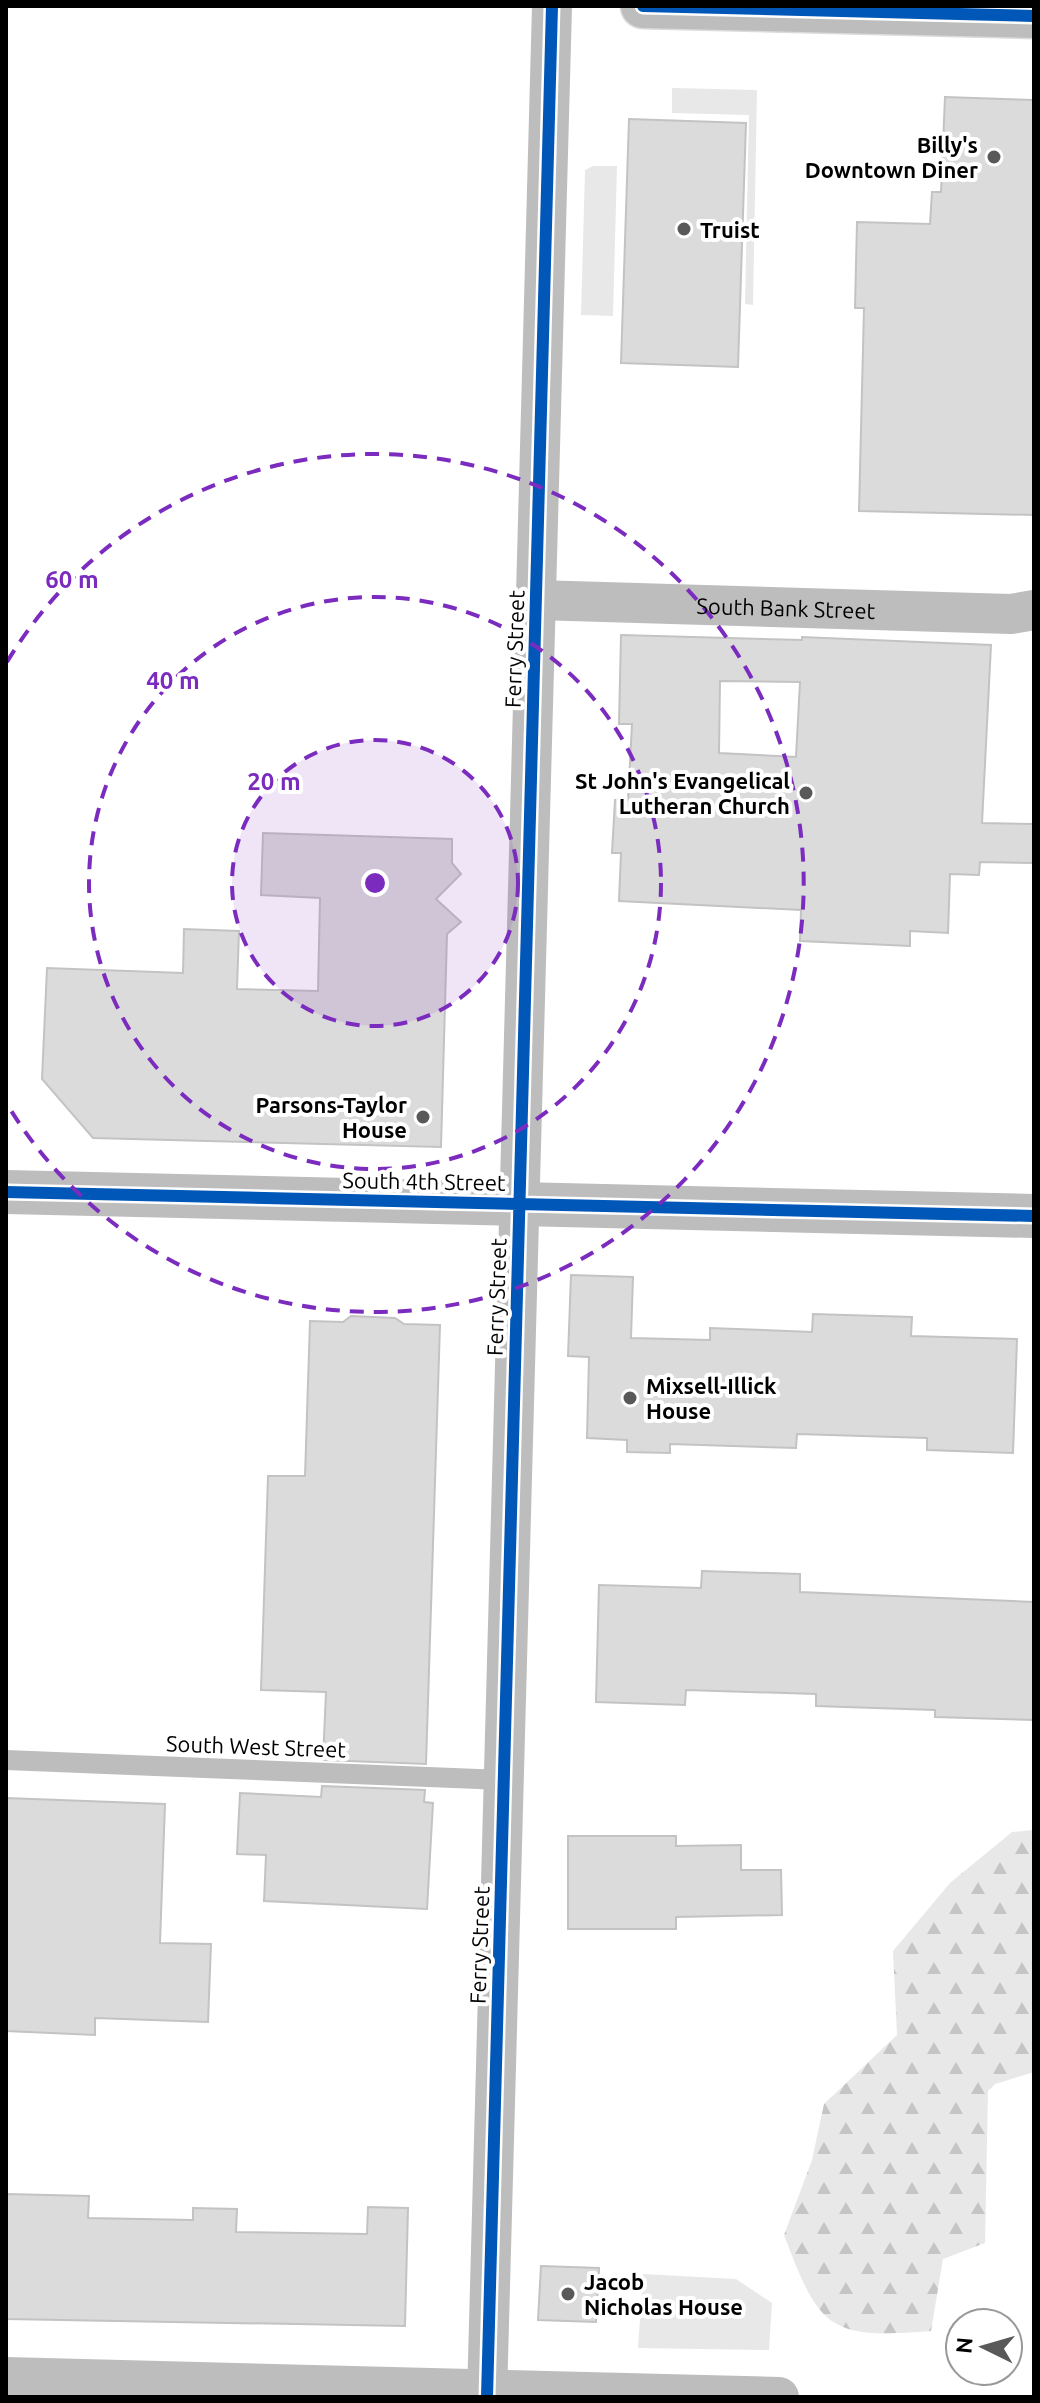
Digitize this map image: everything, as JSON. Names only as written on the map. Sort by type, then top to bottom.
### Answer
[{"type":"street","name":"Ferry Street","points":[[487,2393],[552,6]]},
{"type":"street","points":[[643,6],[1034,16]]},
{"type":"street","name":"South Bank Street","points":[[536,600],[858,611],[1011,614],[1034,610]]},
{"type":"street","name":"South 4th Street","points":[[6,1192],[1034,1216]]},
{"type":"street","points":[[6,2377],[487,2393],[779,2397]]},
{"type":"lane","name":"South West Street","points":[[6,1760],[503,1780]]},
{"type":"green space","points":[[672,88],[757,90],[753,305],[745,304],[749,115],[672,113]]},
{"type":"green space","points":[[593,166],[617,166],[613,316],[581,315],[585,170]]},
{"type":"green space","points":[[1034,1830],[1034,2072],[995,2084],[988,2091],[985,2243],[943,2259],[931,2331],[870,2333],[849,2329],[833,2322],[819,2309],[796,2267],[784,2235],[812,2160],[824,2104],[897,2035],[893,1951],[950,1883],[1012,1832]]},
{"type":"green space","points":[[643,2274],[736,2279],[772,2303],[769,2350],[638,2348]]},
{"type":"building","points":[[945,97],[1034,100],[1034,515],[859,511],[864,308],[855,308],[857,222],[930,224],[932,192],[941,192]]},
{"type":"building","name":"Truist","points":[[629,119],[746,123],[738,367],[621,363]]},
{"type":"building","name":"St John's Evangelical Lutheran Church","points":[[621,635],[802,640],[802,637],[991,645],[982,823],[1034,824],[1034,863],[980,862],[979,875],[950,874],[948,933],[910,931],[910,946],[800,941],[801,910],[619,901],[621,853],[612,853],[615,800],[628,800],[632,724],[619,724]],"holes":[[[720,681],[800,682],[796,757],[719,753]]]},
{"type":"building","points":[[263,833],[452,839],[452,863],[461,874],[436,899],[461,922],[447,934],[441,1147],[93,1138],[42,1079],[47,968],[183,973],[184,929],[239,931],[237,989],[318,991],[320,898],[261,895]]},
{"type":"building","points":[[571,1275],[633,1277],[631,1338],[710,1340],[710,1328],[812,1332],[813,1314],[912,1317],[911,1336],[1017,1339],[1013,1453],[927,1450],[927,1438],[797,1434],[796,1448],[670,1444],[670,1453],[627,1452],[627,1440],[587,1438],[589,1357],[568,1356]]},
{"type":"building","points":[[351,1316],[395,1318],[404,1324],[440,1325],[426,1764],[323,1760],[326,1692],[261,1690],[268,1476],[305,1476],[310,1321],[343,1322]]},
{"type":"building","points":[[702,1571],[800,1574],[800,1592],[1034,1602],[1034,1720],[935,1717],[935,1710],[816,1706],[816,1694],[686,1690],[685,1705],[596,1702],[599,1585],[701,1588]]},
{"type":"building","points":[[322,1786],[425,1790],[424,1802],[433,1803],[427,1909],[264,1901],[266,1855],[237,1854],[240,1793],[321,1797]]},
{"type":"building","points":[[6,1798],[165,1804],[160,1943],[211,1944],[208,2022],[95,2018],[95,2035],[6,2031]]},
{"type":"building","points":[[568,1836],[676,1836],[676,1846],[741,1845],[741,1870],[781,1870],[782,1915],[676,1917],[676,1929],[568,1929]]},
{"type":"building","points":[[6,2194],[89,2196],[88,2218],[193,2220],[193,2208],[237,2209],[236,2232],[367,2234],[368,2207],[408,2208],[405,2326],[6,2319]]},
{"type":"building","name":"Jacob Nicholas House","points":[[541,2266],[599,2268],[596,2322],[538,2320]]},
{"type":"cycle path","points":[[487,2397],[552,6]]},
{"type":"cycle path","points":[[643,6],[1034,16]]},
{"type":"cycle path","points":[[6,1192],[1034,1216]]},
{"type":"place","name":"Billy's Downtown Diner","points":[[994,157]]},
{"type":"place","name":"Truist","points":[[684,229]]},
{"type":"place","name":"St John's Evangelical Lutheran Church","points":[[806,793]]},
{"type":"place","name":"Parsons-Taylor House","points":[[423,1117]]},
{"type":"place","name":"Mixsell-Illick House","points":[[630,1398]]},
{"type":"place","name":"Jacob Nicholas House","points":[[568,2294]]}]
